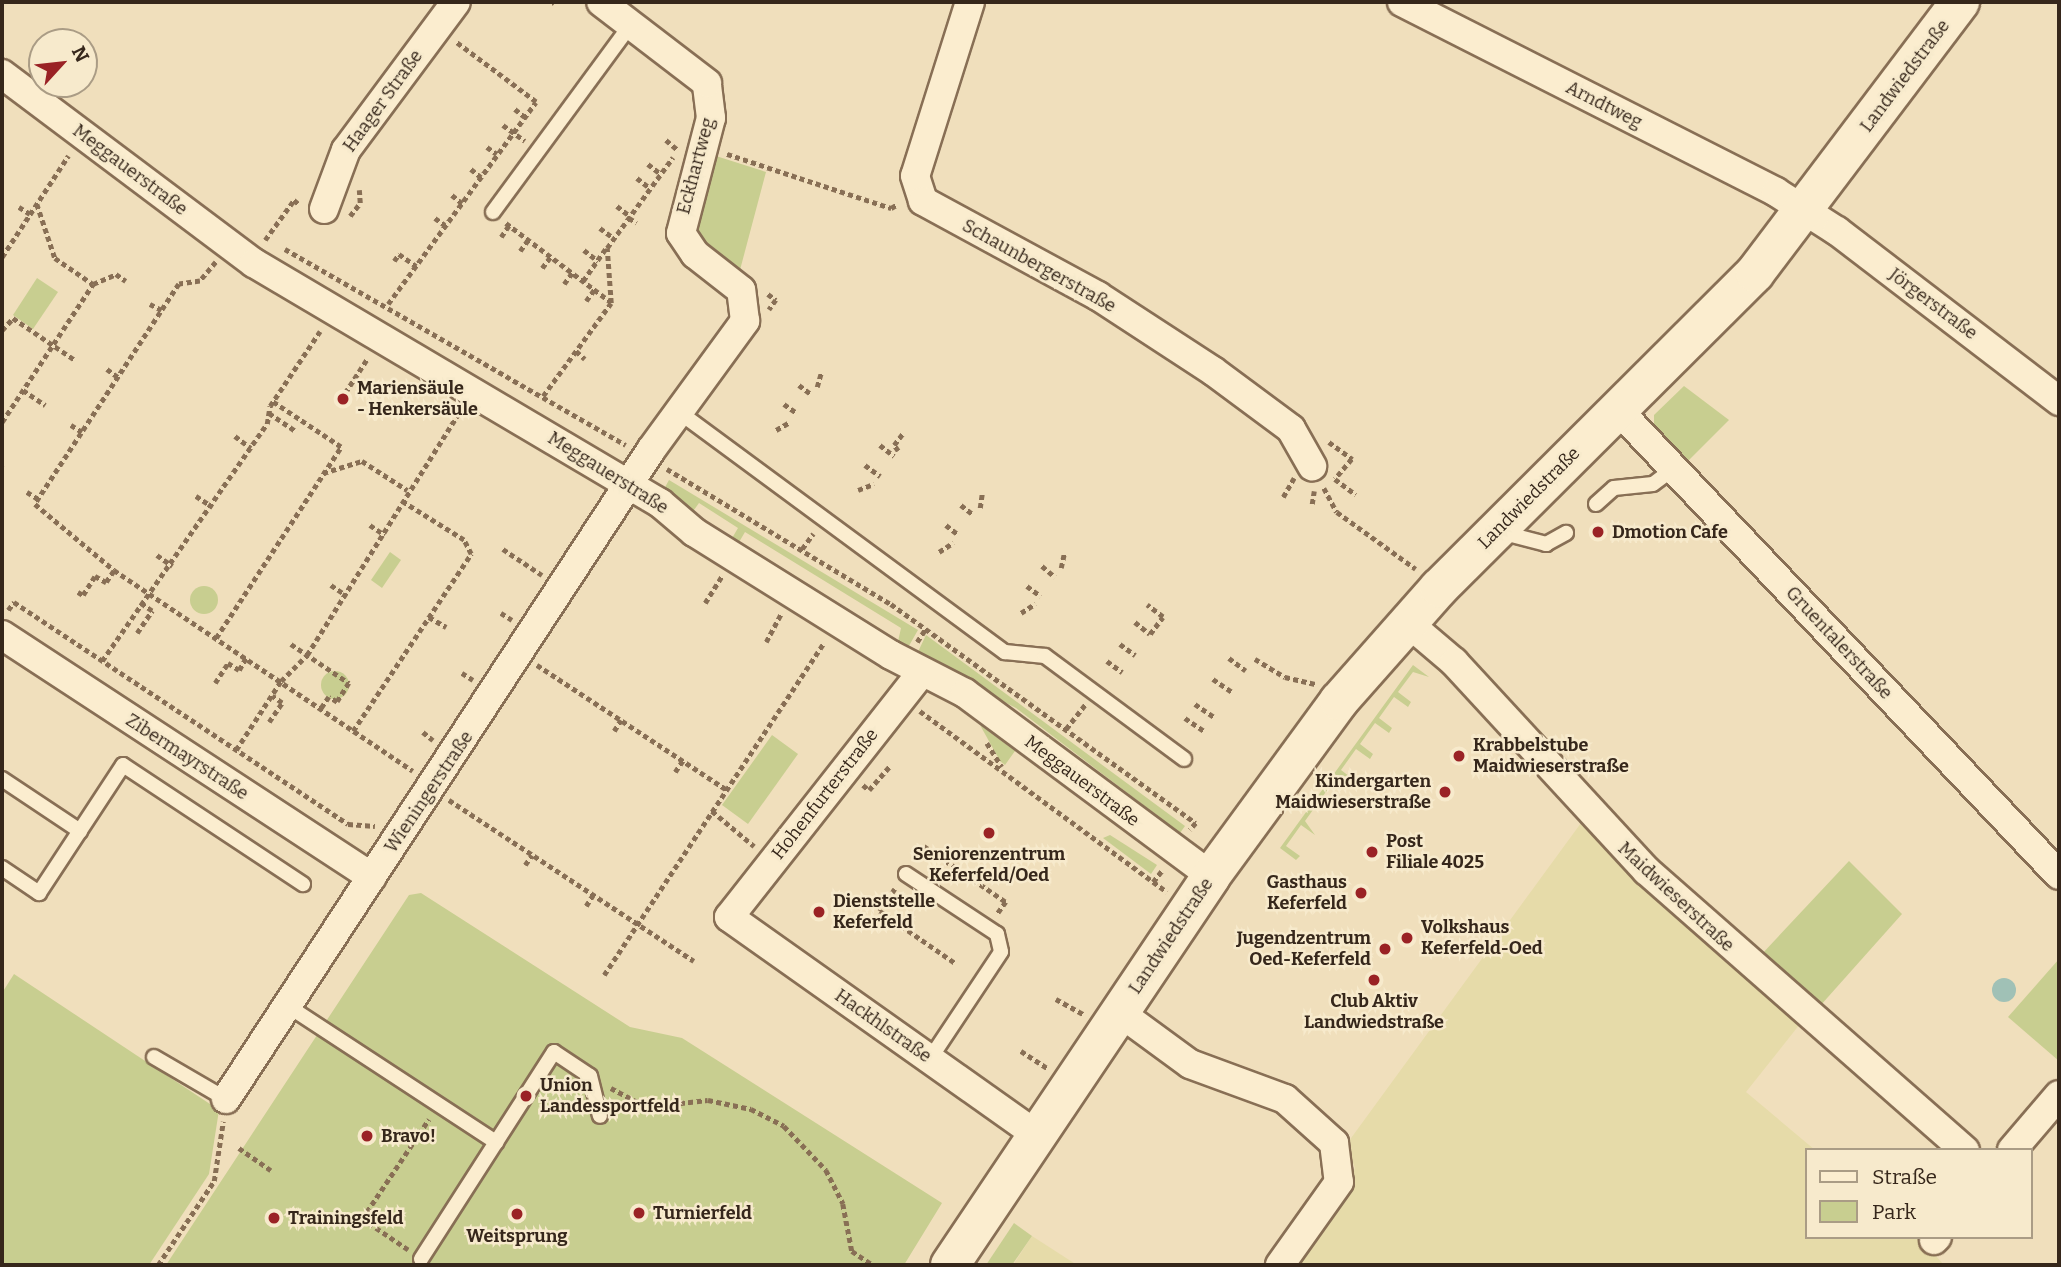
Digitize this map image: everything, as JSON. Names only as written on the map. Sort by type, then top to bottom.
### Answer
[{"type":"main road","name":"Landwiedstraße","points":[[950,1265],[1037,1135],[1101,1013],[1211,876],[1339,701],[1496,530],[1619,411],[1755,273],[1805,211],[1960,2]]},
{"type":"street","name":"Haager Straße","points":[[324,209],[346,150],[456,2]]},
{"type":"street","name":"Eckhartweg","points":[[604,2],[707,83],[712,106],[689,145],[681,233],[695,254],[741,290],[748,310],[630,485]]},
{"type":"street","points":[[918,194],[915,176],[970,2]]},
{"type":"street","name":"Arndtweg","points":[[1402,2],[1805,211]]},
{"type":"street","name":"Meggauerstraße","points":[[2,75],[254,262],[630,485],[694,532],[922,672],[965,693],[1211,876]]},
{"type":"street","name":"Schaunbergerstraße","points":[[918,194],[1098,296],[1213,371],[1291,429],[1323,472]]},
{"type":"street","name":"Jörgerstraße","points":[[1805,211],[2059,401]]},
{"type":"street","name":"Gruentalerstraße","points":[[1619,411],[2059,876]]},
{"type":"street","name":"Wieningerstraße","points":[[226,1099],[372,877],[424,782],[521,654],[630,485]]},
{"type":"street","name":"Maidwieserstraße","points":[[1408,623],[1454,663],[1647,871],[1963,1148]]},
{"type":"street","name":"Zibermayrstraße","points":[[2,635],[372,877]]},
{"type":"street","name":"Hohenfurterstraße","points":[[729,917],[922,672]]},
{"type":"street","name":"Hackhlstraße","points":[[729,917],[1037,1135]]},
{"type":"street","name":"Landwiedstraße","points":[[1101,1013],[1190,1064],[1285,1099],[1334,1143],[1341,1170],[1331,1200],[1280,1265]]},
{"type":"street","points":[[2014,1148],[2059,1095]]},
{"type":"lane","points":[[493,212],[623,35]]},
{"type":"lane","points":[[679,412],[1005,652],[1045,656],[1184,759]]},
{"type":"lane","points":[[1596,504],[1614,488],[1653,484],[1674,468]]},
{"type":"lane","points":[[1496,530],[1546,544],[1566,533]]},
{"type":"lane","points":[[2,868],[39,893],[123,765],[303,884]]},
{"type":"lane","points":[[2,779],[80,831]]},
{"type":"lane","points":[[908,870],[997,934],[1001,952],[930,1059]]},
{"type":"lane","points":[[288,1006],[496,1142]]},
{"type":"lane","points":[[421,1259],[554,1052],[590,1076],[600,1116]]},
{"type":"lane","points":[[154,1057],[226,1099]]},
{"type":"path","points":[[388,304],[536,102],[447,36]]},
{"type":"path","points":[[515,109],[525,117]]},
{"type":"path","points":[[503,125],[538,151]]},
{"type":"path","points":[[666,140],[891,208],[918,194]]},
{"type":"path","points":[[583,281],[650,188],[689,145]]},
{"type":"path","points":[[487,147],[497,154]]},
{"type":"path","points":[[2,257],[71,152]]},
{"type":"path","points":[[648,164],[661,174]]},
{"type":"path","points":[[471,169],[481,177]]},
{"type":"path","points":[[637,178],[650,188]]},
{"type":"path","points":[[468,194],[611,303]]},
{"type":"path","points":[[452,195],[462,203]]},
{"type":"path","points":[[254,262],[294,200],[316,218],[324,209]]},
{"type":"path","points":[[37,204],[55,258],[93,284]]},
{"type":"path","points":[[19,206],[30,214]]},
{"type":"path","points":[[617,206],[637,223]]},
{"type":"path","points":[[435,218],[445,225]]},
{"type":"path","points":[[501,237],[509,225]]},
{"type":"path","points":[[600,228],[614,238]]},
{"type":"path","points":[[520,251],[528,240]]},
{"type":"path","points":[[543,396],[611,303],[607,248]]},
{"type":"path","points":[[583,250],[598,261]]},
{"type":"path","points":[[394,261],[399,254],[415,266]]},
{"type":"path","points":[[542,268],[551,257]]},
{"type":"path","points":[[216,261],[200,281],[179,284],[35,504],[76,536],[73,541],[147,593],[281,681],[532,855],[694,961]]},
{"type":"path","points":[[564,284],[572,273]]},
{"type":"path","points":[[2,422],[93,284],[116,274],[126,281]]},
{"type":"path","points":[[586,301],[594,290]]},
{"type":"path","points":[[150,304],[162,310]]},
{"type":"path","points":[[2,330],[13,318],[75,359]]},
{"type":"path","points":[[102,661],[147,593],[173,566],[251,448],[273,402],[320,331]]},
{"type":"path","points":[[576,351],[585,359]]},
{"type":"path","points":[[345,393],[367,359]]},
{"type":"path","points":[[107,369],[118,377]]},
{"type":"path","points":[[817,387],[821,373]]},
{"type":"path","points":[[799,385],[811,394]]},
{"type":"path","points":[[23,390],[45,405]]},
{"type":"path","points":[[216,638],[341,447],[273,402]]},
{"type":"path","points":[[784,404],[797,413]]},
{"type":"path","points":[[269,413],[296,431]]},
{"type":"path","points":[[236,750],[281,681],[307,655],[385,535],[407,490],[459,413]]},
{"type":"path","points":[[776,430],[790,422]]},
{"type":"path","points":[[71,425],[82,432]]},
{"type":"path","points":[[880,445],[896,454],[894,445],[903,433]]},
{"type":"path","points":[[235,436],[251,448]]},
{"type":"path","points":[[323,473],[362,461],[407,490]]},
{"type":"path","points":[[865,466],[880,476]]},
{"type":"path","points":[[1323,472],[1356,495]]},
{"type":"path","points":[[1323,472],[1337,512],[1424,575]]},
{"type":"path","points":[[858,490],[874,484]]},
{"type":"path","points":[[27,492],[38,499]]},
{"type":"path","points":[[980,508],[982,493]]},
{"type":"path","points":[[196,496],[212,507]]},
{"type":"path","points":[[353,731],[471,554],[464,540],[403,502]]},
{"type":"path","points":[[961,505],[974,515]]},
{"type":"path","points":[[370,525],[385,535]]},
{"type":"path","points":[[946,525],[960,535]]},
{"type":"path","points":[[939,552],[953,543]]},
{"type":"path","points":[[503,549],[549,579]]},
{"type":"path","points":[[1062,568],[1064,554]]},
{"type":"path","points":[[157,555],[173,566]]},
{"type":"path","points":[[1042,566],[1055,577]]},
{"type":"path","points":[[78,592],[83,595],[95,576],[106,582],[114,570]]},
{"type":"path","points":[[705,603],[724,572]]},
{"type":"path","points":[[331,584],[346,595]]},
{"type":"path","points":[[1027,586],[1041,596]]},
{"type":"path","points":[[2,620],[13,602],[348,824],[383,827]]},
{"type":"path","points":[[137,633],[152,611],[140,603]]},
{"type":"path","points":[[1021,613],[1035,604]]},
{"type":"path","points":[[1135,622],[1150,634],[1163,617],[1147,605]]},
{"type":"path","points":[[766,642],[783,610]]},
{"type":"path","points":[[429,617],[446,627]]},
{"type":"path","points":[[604,975],[826,639]]},
{"type":"path","points":[[291,644],[349,683],[337,702],[329,697],[321,709]]},
{"type":"path","points":[[1120,644],[1135,655]]},
{"type":"path","points":[[521,654],[726,789]]},
{"type":"path","points":[[215,683],[228,663],[239,670],[246,658]]},
{"type":"path","points":[[1228,658],[1246,671]]},
{"type":"path","points":[[1255,659],[1285,677],[1315,684]]},
{"type":"path","points":[[1107,661],[1122,672]]},
{"type":"path","points":[[1213,679],[1232,692]]},
{"type":"path","points":[[1066,729],[1095,693]]},
{"type":"path","points":[[269,722],[282,703],[272,696]]},
{"type":"path","points":[[1195,704],[1214,717]]},
{"type":"path","points":[[1185,718],[1204,731]]},
{"type":"path","points":[[614,731],[621,720]]},
{"type":"path","points":[[675,772],[682,760]]},
{"type":"path","points":[[869,790],[891,765]]},
{"type":"path","points":[[1002,767],[1153,882],[1158,896]]},
{"type":"path","points":[[712,811],[772,861]]},
{"type":"path","points":[[908,870],[924,846],[1006,902],[987,928]]},
{"type":"path","points":[[525,865],[532,855]]},
{"type":"path","points":[[586,906],[593,895]]},
{"type":"path","points":[[1056,999],[1101,1013]]},
{"type":"path","points":[[1021,1051],[1048,1069]]},
{"type":"path","points":[[593,1088],[619,1088],[646,1107],[708,1100],[771,1118],[826,1170],[843,1204],[852,1251],[873,1265]]},
{"type":"path","points":[[158,1265],[214,1181],[226,1099]]},
{"type":"path","points":[[421,1259],[362,1219],[439,1104]]},
{"type":"path","points":[[239,1148],[271,1170]]},
{"type":"shaded area","points":[[1581,823],[1800,1024],[1746,1092],[1813,1148],[1806,1148],[1806,1239],[1921,1239],[1944,1265],[1288,1265],[1346,1196],[1355,1168],[1346,1145]]},
{"type":"shaded area","points":[[1032,1236],[1077,1265],[1013,1265]]},
{"type":"green space","points":[[716,156],[766,172],[740,270],[696,233]]},
{"type":"green space","points":[[37,278],[58,292],[33,329],[13,315]]},
{"type":"green space","points":[[1684,386],[1729,420],[1688,461],[1654,426],[1654,415]]},
{"type":"green space","points":[[669,480],[918,630],[906,651],[897,646],[901,628],[745,532],[735,549],[728,545],[738,528],[699,503],[689,517],[663,491]]},
{"type":"green space","points":[[390,552],[401,560],[382,588],[371,580]]},
{"type":"green space","points":[[204,586],[214,590],[218,600],[214,610],[204,614],[194,610],[190,600],[194,590]]},
{"type":"green space","points":[[926,635],[1185,826],[1180,833],[1016,708],[916,656]]},
{"type":"green space","points":[[1413,665],[1429,677],[1413,672],[1398,692],[1411,702],[1408,707],[1394,697],[1379,718],[1392,728],[1389,733],[1375,723],[1360,744],[1373,754],[1370,759],[1356,749],[1341,770],[1354,780],[1351,785],[1338,775],[1323,796],[1336,806],[1320,800],[1305,821],[1315,835],[1301,825],[1286,846],[1300,856],[1296,860],[1280,848]]},
{"type":"green space","points":[[335,671],[345,675],[349,685],[345,695],[335,699],[325,695],[321,685],[325,675]]},
{"type":"green space","points":[[980,725],[1015,751],[1005,765],[1000,761]]},
{"type":"green space","points":[[772,735],[798,754],[748,824],[722,805]]},
{"type":"green space","points":[[1110,835],[1157,865],[1151,874],[1103,838]]},
{"type":"green space","points":[[1849,861],[1902,914],[1820,1006],[1761,955]]},
{"type":"green space","name":"Union Landessportfeld","points":[[421,893],[630,1027],[682,1038],[942,1203],[904,1265],[166,1265],[409,895]]},
{"type":"green space","points":[[2059,959],[2059,1061],[2008,1017]]},
{"type":"green space","points":[[14,974],[219,1110],[209,1174],[149,1265],[2,1265],[2,993]]},
{"type":"green space","points":[[1014,1223],[1032,1236],[1012,1265],[986,1265]]},
{"type":"water","points":[[2004,978],[2012,982],[2016,990],[2012,998],[2004,1002],[1996,998],[1992,990],[1996,982]]},
{"type":"place","name":"Mariensäule - Henkersäule","points":[[343,399]]},
{"type":"place","name":"Dmotion Cafe","points":[[1598,532]]},
{"type":"place","name":"Krabbelstube Maidwieserstraße","points":[[1459,756]]},
{"type":"place","name":"Kindergarten Maidwieserstraße","points":[[1445,792]]},
{"type":"place","name":"Seniorenzentrum Keferfeld/Oed","points":[[989,833]]},
{"type":"place","name":"Post Filiale 4025","points":[[1372,852]]},
{"type":"place","name":"Gasthaus Keferfeld","points":[[1361,893]]},
{"type":"place","name":"Dienststelle Keferfeld","points":[[819,912]]},
{"type":"place","name":"Volkshaus Keferfeld-Oed","points":[[1407,938]]},
{"type":"place","name":"Jugendzentrum Oed-Keferfeld","points":[[1385,949]]},
{"type":"place","name":"Club Aktiv Landwiedstraße","points":[[1374,980]]},
{"type":"place","name":"Union Landessportfeld","points":[[526,1096]]},
{"type":"place","name":"Bravo!","points":[[367,1136]]},
{"type":"place","name":"Turnierfeld","points":[[639,1213]]},
{"type":"place","name":"Weitsprung","points":[[517,1214]]},
{"type":"place","name":"Trainingsfeld","points":[[274,1218]]}]
